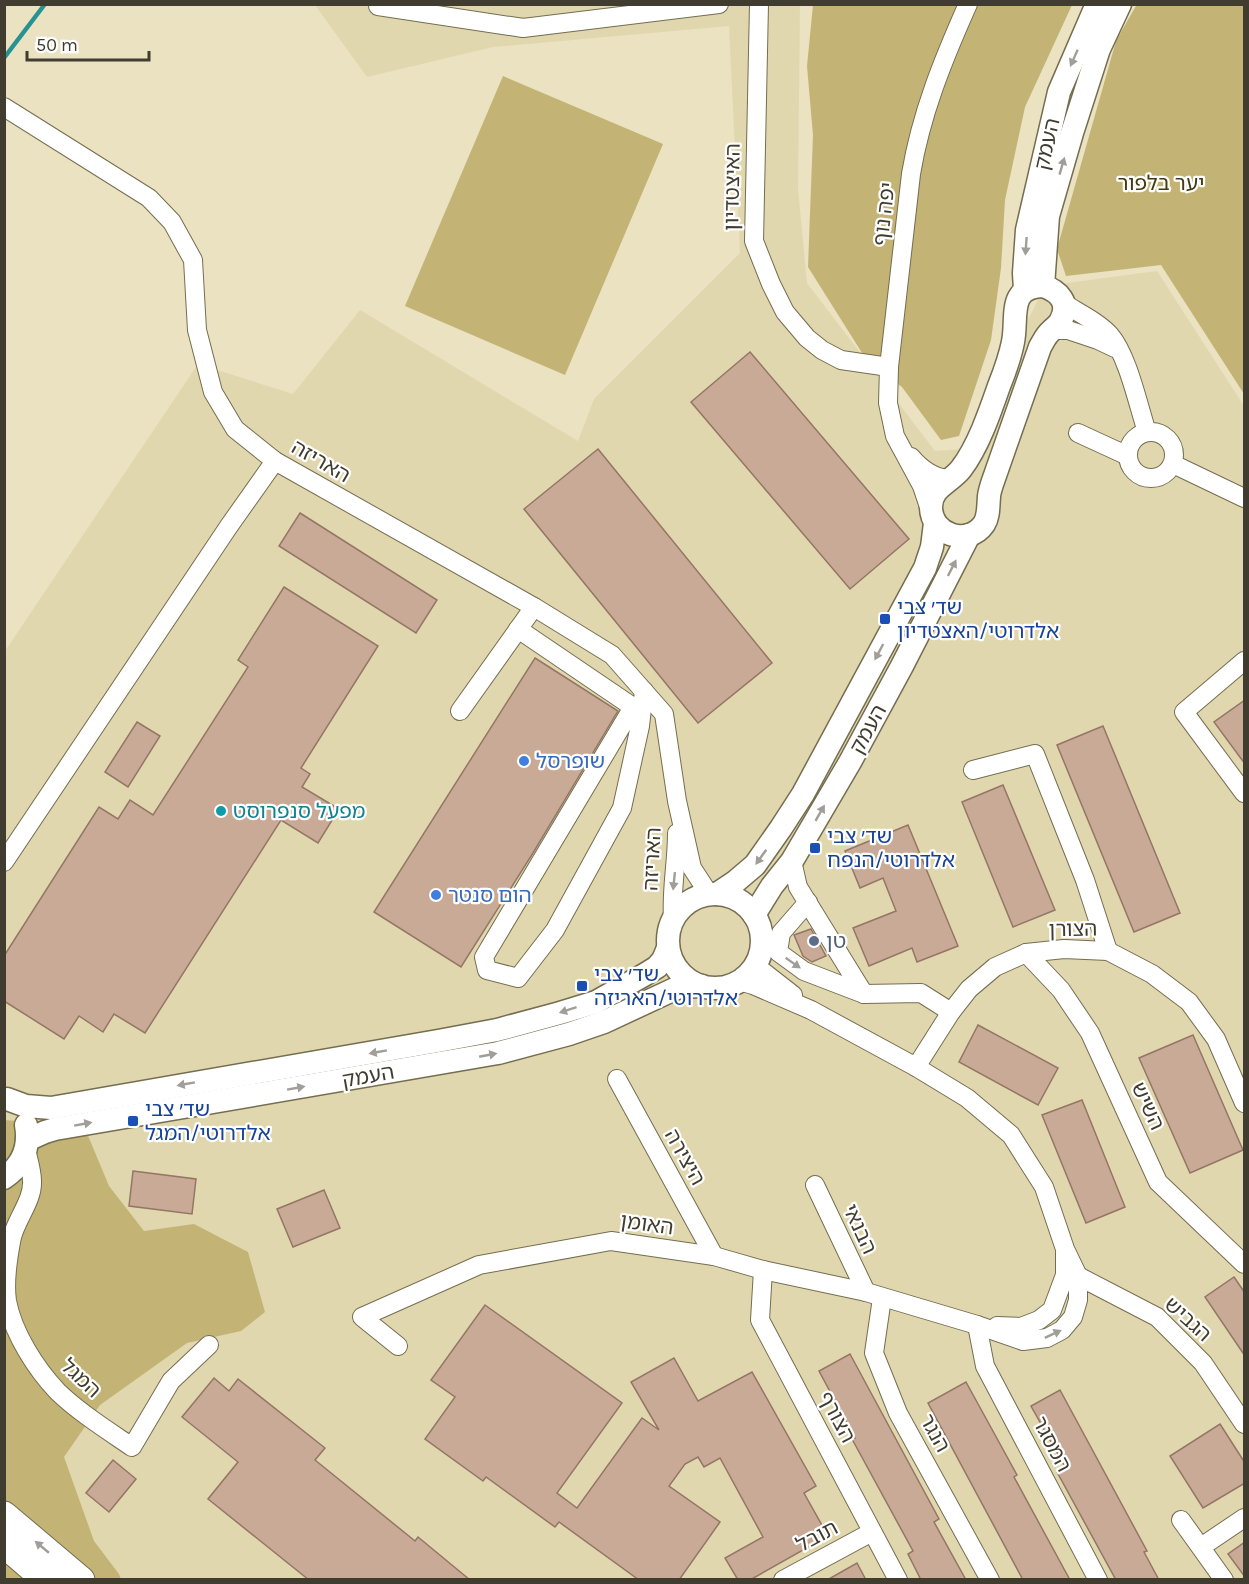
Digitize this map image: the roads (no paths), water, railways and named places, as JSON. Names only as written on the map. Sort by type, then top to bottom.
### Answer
[{"type":"highway","points":[[4,1515],[81,1580]]},
{"type":"highway","points":[[4,1544],[46,1580]]},
{"type":"main road","name":"העמק","points":[[1034,288],[1024,273],[1027,230],[1059,92],[1097,4]]},
{"type":"main road","name":"העמק","points":[[1034,288],[1048,216],[1072,133],[1099,49],[1120,4]]},
{"type":"main road","name":"העמק","points":[[713,894],[735,882],[755,865],[781,828],[803,794],[925,568],[932,547],[934,519],[931,505],[934,496],[939,488],[960,471],[968,460],[987,420],[1009,359],[1020,295],[1034,288]]},
{"type":"main road","points":[[1034,288],[1055,290],[1064,303]]},
{"type":"main road","name":"העמק","points":[[754,915],[772,886],[792,861],[850,762],[969,535],[984,524],[988,516],[992,484],[1040,347],[1051,330],[1062,319],[1064,303]]},
{"type":"main road","points":[[934,519],[942,531],[950,535],[959,537],[969,535]]},
{"type":"main road","points":[[713,894],[728,896],[738,900],[754,915],[762,939],[760,951],[749,973],[739,981],[727,986],[702,986],[688,979],[677,969],[668,948],[668,933],[679,909],[688,902],[698,896],[713,894]]},
{"type":"main road","name":"העמק","points":[[6,1098],[26,1106],[51,1108],[496,1030],[596,1002],[657,967],[668,948]]},
{"type":"main road","name":"העמק","points":[[27,1145],[45,1131],[55,1129],[498,1053],[604,1022],[679,987],[702,986]]},
{"type":"main road","points":[[6,1098],[23,1117],[27,1145],[20,1163],[6,1177]]},
{"type":"street","points":[[378,6],[524,28],[612,11],[719,4]]},
{"type":"street","name":"האיצטדיון","points":[[759,4],[754,241],[785,312],[807,338],[822,350],[841,360],[889,367]]},
{"type":"street","name":"יפה נוף","points":[[934,519],[922,486],[895,436],[888,402],[889,367],[911,174],[917,143],[934,84],[968,4]]},
{"type":"street","name":"האריזה","points":[[4,107],[149,198],[172,222],[193,260],[197,330],[213,392],[235,429],[275,461],[534,607],[612,654],[664,714],[677,801],[692,868],[713,894]]},
{"type":"street","points":[[1064,303],[1109,334],[1122,352],[1147,432]]},
{"type":"street","points":[[1051,330],[1068,330],[1098,340],[1122,352]]},
{"type":"street","points":[[1147,432],[1161,434],[1167,438],[1174,450],[1173,464],[1163,476],[1147,478],[1140,475],[1130,464],[1128,456],[1131,443],[1147,432]]},
{"type":"street","points":[[1078,433],[1128,456]]},
{"type":"street","name":"יפה נוף","points":[[895,436],[920,467],[936,477],[950,479]]},
{"type":"street","points":[[4,862],[275,461]]},
{"type":"street","points":[[1173,464],[1245,498]]},
{"type":"street","points":[[460,711],[534,607]]},
{"type":"street","points":[[518,629],[633,707]]},
{"type":"street","points":[[1245,661],[1184,712],[1245,793]]},
{"type":"street","points":[[644,691],[640,726],[622,808],[555,930],[518,978],[487,970],[484,957],[644,691]]},
{"type":"street","points":[[973,770],[1035,754],[1085,880],[1108,951]]},
{"type":"street","name":"האריזה","points":[[673,919],[672,900],[677,856],[677,801]]},
{"type":"street","points":[[792,861],[798,887],[864,994]]},
{"type":"street","points":[[808,902],[781,933],[778,952],[804,971],[864,994],[921,993],[951,1012]]},
{"type":"street","name":"הצורן","points":[[916,1067],[951,1012],[969,989],[994,967],[1026,953],[1065,949],[1108,951],[1152,974],[1189,1002],[1216,1039],[1245,1103]]},
{"type":"street","name":"השיש","points":[[1026,953],[1061,990],[1090,1033],[1158,1182],[1245,1264]]},
{"type":"street","points":[[756,963],[761,970],[811,1010]]},
{"type":"street","points":[[739,981],[811,1010],[916,1067],[968,1098],[1011,1136],[1044,1187],[1065,1249],[1078,1276],[1078,1300],[1073,1317],[1062,1330],[1047,1338],[1023,1341],[977,1325]]},
{"type":"street","name":"היצירה","points":[[617,1079],[714,1256]]},
{"type":"street","name":"המגל","points":[[27,1145],[31,1190],[13,1235],[6,1272],[7,1301],[18,1334],[35,1364],[59,1392],[132,1447],[171,1382],[209,1345]]},
{"type":"street","points":[[6,1177],[25,1183],[26,1203]]},
{"type":"street","name":"הבנאי","points":[[815,1185],[874,1295]]},
{"type":"street","name":"האומן","points":[[398,1346],[362,1317],[479,1265],[611,1241],[714,1256],[874,1295],[977,1325]]},
{"type":"street","points":[[977,1325],[1021,1327],[1039,1320],[1052,1310],[1065,1275],[1065,1249]]},
{"type":"street","name":"הצורף","points":[[764,1270],[760,1320],[898,1580]]},
{"type":"street","name":"הגביש","points":[[1078,1276],[1156,1317],[1203,1363],[1245,1424]]},
{"type":"street","name":"הנגר","points":[[874,1295],[874,1353],[898,1413],[990,1580]]},
{"type":"street","name":"המסגר","points":[[977,1325],[985,1366],[1098,1580]]},
{"type":"street","points":[[1201,1547],[1245,1518]]},
{"type":"street","points":[[1181,1520],[1224,1580]]},
{"type":"street","name":"תובל","points":[[783,1580],[872,1532]]},
{"type":"waterway","points":[[4,58],[45,4]]},
{"type":"place","name":"שד׳ צבי אלדרוטי/האצטדיון","points":[[885,619]]},
{"type":"place","name":"שופרסל","points":[[524,761]]},
{"type":"place","name":"מפעל סנפרוסט","points":[[221,811]]},
{"type":"place","name":"שד׳ צבי אלדרוטי/הנפח","points":[[815,848]]},
{"type":"place","name":"הום סנטר","points":[[436,895]]},
{"type":"place","name":"טן","points":[[814,941]]},
{"type":"place","name":"שד׳ צבי אלדרוטי/האריזה","points":[[582,986]]},
{"type":"place","name":"שד׳ צבי אלדרוטי/המגל","points":[[133,1121]]},
{"type":"park label","name":"יער בלפור","points":[[1161,183]]}]
